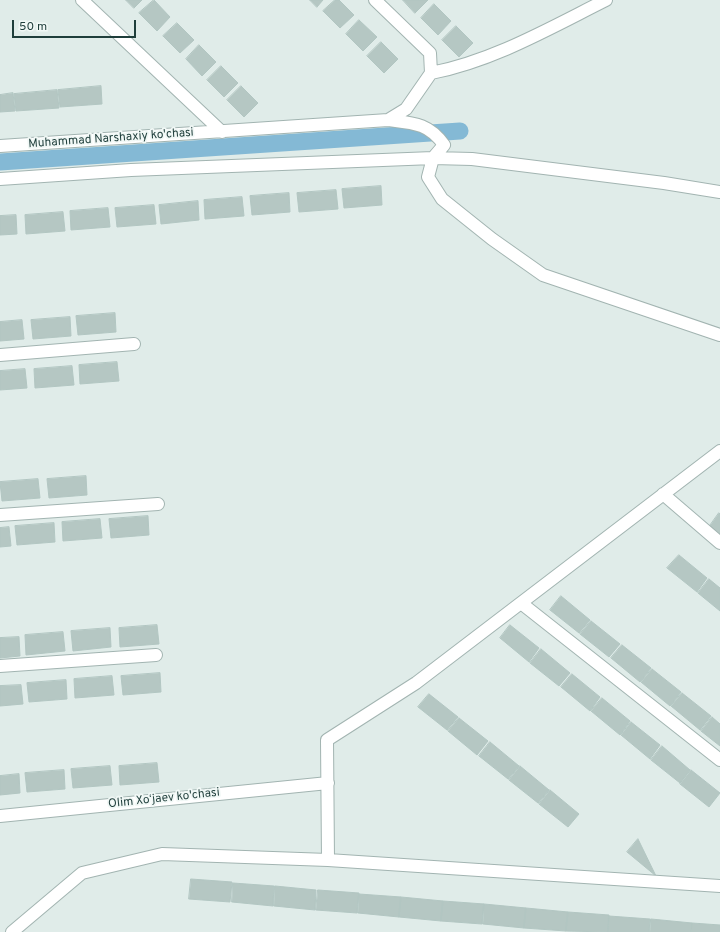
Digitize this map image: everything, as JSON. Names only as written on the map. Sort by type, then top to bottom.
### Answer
[{"type":"street","name":"Muhammad Narshaxiy ko'chasi","points":[[82,0],[222,132]]},
{"type":"street","points":[[375,0],[430,53],[431,73],[406,109],[388,120]]},
{"type":"street","points":[[431,73],[460,68],[529,39],[606,0]]},
{"type":"street","name":"Muhammad Narshaxiy ko'chasi","points":[[0,146],[388,120],[420,124],[436,133],[444,145],[433,158]]},
{"type":"street","points":[[433,158],[428,177],[442,199],[492,240],[543,275],[720,335]]},
{"type":"street","points":[[0,179],[131,170],[433,158],[472,159],[664,183],[720,192]]},
{"type":"street","points":[[0,355],[134,344]]},
{"type":"street","points":[[328,860],[328,740],[416,683],[720,450]]},
{"type":"street","points":[[663,494],[720,543]]},
{"type":"street","points":[[0,515],[158,504]]},
{"type":"street","points":[[521,603],[720,760]]},
{"type":"street","points":[[0,666],[156,655]]},
{"type":"street","name":"Olim Xoʻjaev ko'chasi","points":[[0,816],[328,783]]},
{"type":"street","points":[[12,932],[82,873],[162,854],[328,860],[720,886]]},
{"type":"building","points":[[126,0],[142,0],[134,8]]},
{"type":"building","points":[[154,0],[170,17],[157,31],[139,13]]},
{"type":"building","points":[[310,0],[323,0],[317,7]]},
{"type":"building","points":[[335,0],[339,0],[354,15],[340,28],[323,11]]},
{"type":"building","points":[[403,0],[428,0],[415,13]]},
{"type":"building","points":[[434,4],[451,21],[438,35],[421,18]]},
{"type":"building","points":[[359,20],[377,37],[363,51],[346,34]]},
{"type":"building","points":[[177,23],[194,40],[180,53],[163,36]]},
{"type":"building","points":[[456,26],[473,43],[459,57],[442,40]]},
{"type":"building","points":[[381,42],[398,59],[384,73],[367,56]]},
{"type":"building","points":[[199,45],[216,62],[202,76],[186,59]]},
{"type":"building","points":[[221,66],[238,83],[224,97],[207,80]]},
{"type":"building","points":[[101,86],[102,104],[60,107],[58,90]]},
{"type":"building","points":[[241,86],[258,103],[244,117],[227,100]]},
{"type":"building","points":[[57,90],[59,108],[16,111],[14,94]]},
{"type":"building","points":[[13,93],[15,111],[0,112],[0,95]]},
{"type":"building","points":[[381,186],[382,205],[344,208],[342,189]]},
{"type":"building","points":[[336,190],[338,209],[299,212],[297,193]]},
{"type":"building","points":[[289,193],[290,212],[252,215],[250,196]]},
{"type":"building","points":[[242,197],[244,216],[205,219],[204,200]]},
{"type":"building","points":[[198,201],[199,220],[161,224],[159,205]]},
{"type":"building","points":[[154,205],[156,224],[117,227],[115,208]]},
{"type":"building","points":[[108,208],[110,227],[71,230],[70,211]]},
{"type":"building","points":[[63,212],[65,231],[26,234],[25,215]]},
{"type":"building","points":[[16,215],[17,234],[0,235],[0,216]]},
{"type":"building","points":[[115,313],[116,332],[78,335],[76,316]]},
{"type":"building","points":[[70,317],[71,336],[33,339],[31,320]]},
{"type":"building","points":[[22,320],[24,339],[0,341],[0,322]]},
{"type":"building","points":[[117,362],[119,381],[80,384],[79,365]]},
{"type":"building","points":[[72,366],[74,385],[35,388],[34,369]]},
{"type":"building","points":[[25,369],[27,388],[0,390],[0,371]]},
{"type":"building","points":[[86,476],[87,495],[49,498],[47,479]]},
{"type":"building","points":[[38,479],[40,498],[2,501],[0,482]]},
{"type":"building","points":[[719,513],[720,514],[720,536],[709,527]]},
{"type":"building","points":[[148,516],[149,535],[111,538],[109,519]]},
{"type":"building","points":[[100,519],[102,538],[63,541],[62,522]]},
{"type":"building","points":[[54,523],[55,542],[17,545],[15,526]]},
{"type":"building","points":[[9,527],[11,546],[0,547],[0,528]]},
{"type":"building","points":[[679,555],[707,578],[697,592],[667,568]]},
{"type":"building","points":[[709,579],[720,588],[720,611],[698,593]]},
{"type":"building","points":[[561,596],[590,620],[579,633],[550,610]]},
{"type":"building","points":[[591,621],[620,644],[609,657],[580,634]]},
{"type":"building","points":[[157,625],[159,644],[120,647],[119,628]]},
{"type":"building","points":[[510,625],[539,648],[529,662],[500,638]]},
{"type":"building","points":[[110,628],[111,647],[73,651],[71,631]]},
{"type":"building","points":[[63,632],[65,651],[26,655],[25,635]]},
{"type":"building","points":[[19,637],[20,656],[0,658],[0,638]]},
{"type":"building","points":[[622,645],[651,668],[640,682],[611,658]]},
{"type":"building","points":[[541,649],[570,673],[559,686],[530,663]]},
{"type":"building","points":[[652,669],[681,692],[670,706],[641,682]]},
{"type":"building","points":[[160,673],[161,692],[123,695],[121,676]]},
{"type":"building","points":[[572,674],[600,697],[590,711],[561,687]]},
{"type":"building","points":[[112,676],[114,695],[75,698],[74,679]]},
{"type":"building","points":[[66,680],[67,699],[29,702],[27,683]]},
{"type":"building","points":[[21,685],[23,704],[0,706],[0,686]]},
{"type":"building","points":[[682,693],[711,716],[700,730],[671,706]]},
{"type":"building","points":[[429,694],[458,717],[447,730],[418,707]]},
{"type":"building","points":[[602,698],[630,721],[620,735],[591,711]]},
{"type":"building","points":[[712,717],[720,724],[720,746],[701,731]]},
{"type":"building","points":[[459,718],[488,741],[477,755],[448,731]]},
{"type":"building","points":[[631,722],[660,745],[650,759],[621,735]]},
{"type":"building","points":[[490,742],[519,766],[508,779],[479,756]]},
{"type":"building","points":[[662,746],[690,770],[680,783],[651,760]]},
{"type":"building","points":[[157,763],[159,782],[120,785],[119,766]]},
{"type":"building","points":[[110,766],[112,785],[73,788],[71,769]]},
{"type":"building","points":[[520,766],[549,790],[538,803],[509,780]]},
{"type":"building","points":[[64,770],[65,789],[27,792],[25,773]]},
{"type":"building","points":[[691,770],[720,793],[709,807],[680,784]]},
{"type":"building","points":[[19,774],[20,793],[0,795],[0,776]]},
{"type":"building","points":[[550,790],[579,814],[568,827],[539,804]]},
{"type":"building","points":[[638,839],[656,876],[627,852]]},
{"type":"building","points":[[191,879],[232,882],[230,902],[189,899]]},
{"type":"building","points":[[233,883],[274,886],[273,906],[232,902]]},
{"type":"building","points":[[275,886],[316,890],[315,910],[274,906]]},
{"type":"building","points":[[318,890],[359,893],[357,913],[316,910]]},
{"type":"building","points":[[359,894],[401,897],[399,917],[358,913]]},
{"type":"building","points":[[401,897],[443,901],[441,921],[399,917]]},
{"type":"building","points":[[443,901],[484,904],[482,924],[441,921]]},
{"type":"building","points":[[484,904],[526,908],[524,928],[483,924]]},
{"type":"building","points":[[526,908],[568,912],[566,931],[524,928]]},
{"type":"building","points":[[568,912],[609,915],[608,932],[566,931]]},
{"type":"building","points":[[609,916],[650,919],[649,932],[608,932]]},
{"type":"building","points":[[651,919],[692,923],[691,932],[650,932]]},
{"type":"building","points":[[692,923],[720,925],[720,932],[692,932]]},
{"type":"waterway","points":[[0,162],[460,131]]}]
